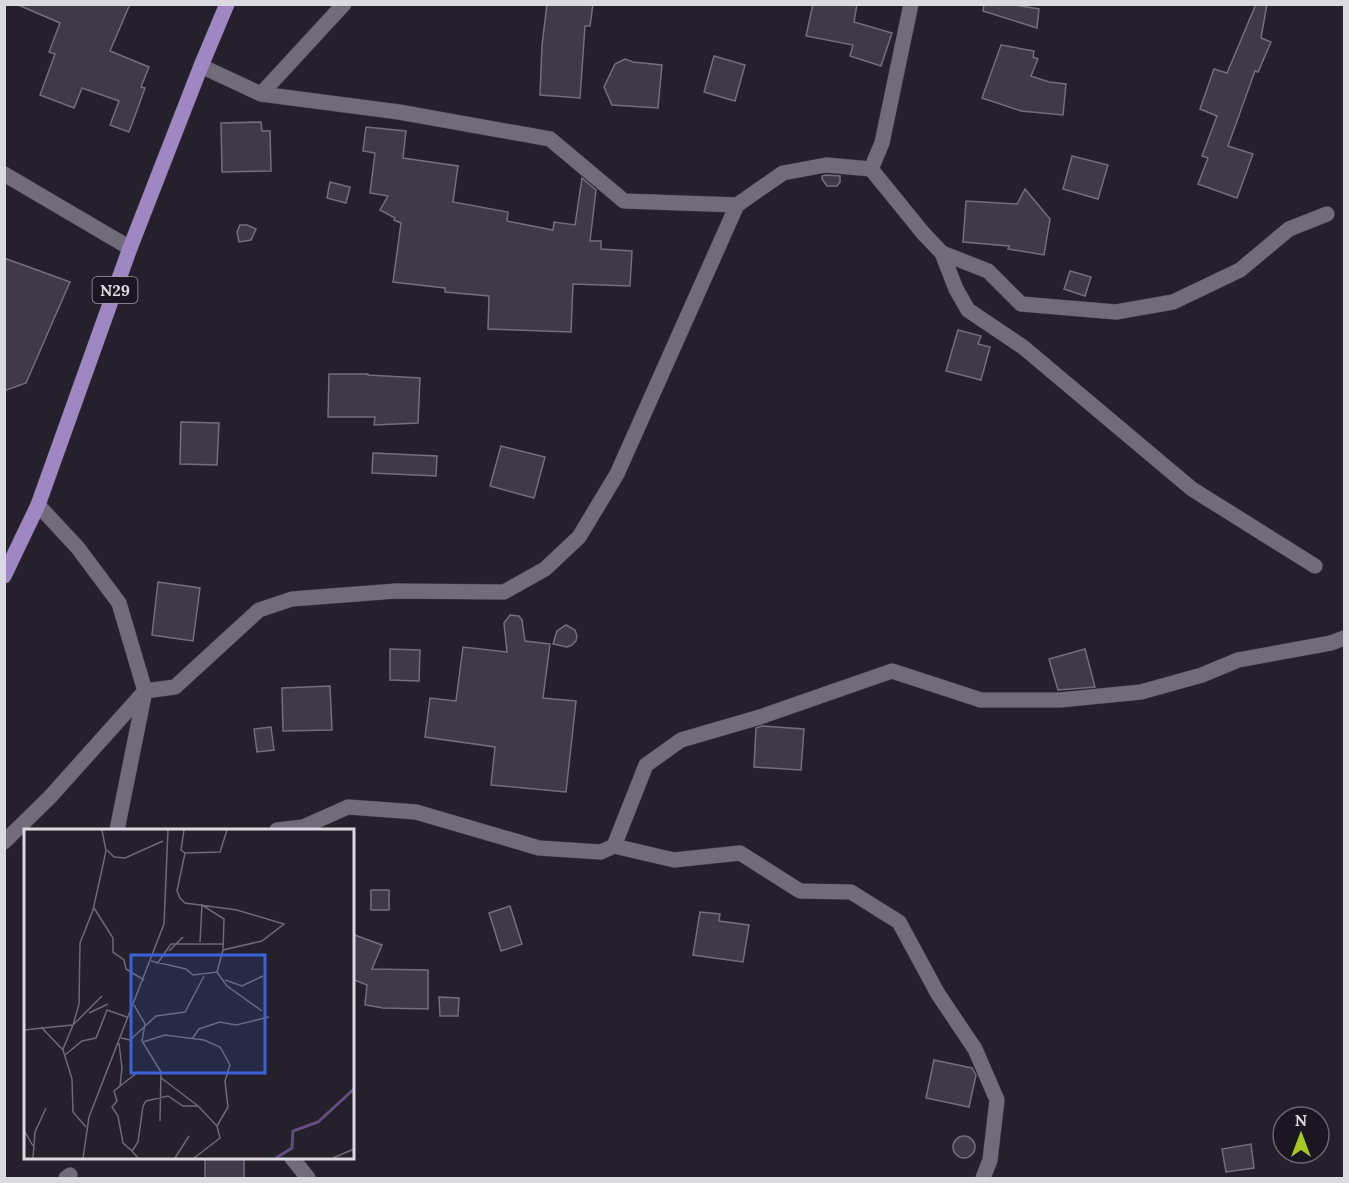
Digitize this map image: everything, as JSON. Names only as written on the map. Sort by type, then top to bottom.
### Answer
[{"type":"main road","name":"N29","points":[[4,576],[38,505],[130,248],[227,4]]},
{"type":"street","points":[[261,94],[344,4]]},
{"type":"street","points":[[871,169],[882,143],[911,4]]},
{"type":"street","points":[[201,66],[261,94],[399,112],[550,140],[624,201],[737,205]]},
{"type":"street","points":[[15,836],[145,691],[175,687],[259,610],[292,599],[396,591],[504,592],[545,569],[579,537],[617,474],[737,205],[783,173],[826,165],[871,169],[942,253],[956,289],[968,310],[1023,347],[1192,489],[1315,566]]},
{"type":"street","points":[[4,174],[130,248]]},
{"type":"street","points":[[942,253],[988,271],[1021,304],[1116,312],[1173,302],[1240,270],[1289,229],[1327,214]]},
{"type":"street","points":[[38,505],[78,548],[118,603],[145,691],[117,829]]},
{"type":"street","points":[[615,846],[646,765],[681,740],[760,717],[892,670],[981,700],[1060,700],[1140,692],[1202,675],[1238,660],[1331,643],[1344,638]]},
{"type":"street","points":[[290,829],[303,827],[348,807],[416,812],[540,848],[601,852],[615,846],[674,860],[740,853],[800,891],[851,892],[899,922],[938,994],[975,1049],[997,1100],[990,1160],[982,1179]]},
{"type":"street","points":[[293,1159],[308,1179]]},
{"type":"building","points":[[16,4],[130,4],[110,51],[149,67],[141,87],[145,88],[129,132],[110,125],[119,101],[82,88],[74,108],[40,95],[55,54],[49,52],[60,23]]},
{"type":"building","points":[[547,4],[593,4],[590,26],[585,26],[580,98],[540,95],[542,45]]},
{"type":"building","points":[[813,4],[857,4],[854,22],[892,33],[881,66],[850,56],[853,45],[806,36]]},
{"type":"building","points":[[984,4],[1008,4],[1039,9],[1037,28],[983,11]]},
{"type":"building","points":[[1256,4],[1267,4],[1261,38],[1271,42],[1258,72],[1255,71],[1228,146],[1253,154],[1237,198],[1198,184],[1208,158],[1202,156],[1217,116],[1200,109],[1214,69],[1227,73]]},
{"type":"building","points":[[1001,45],[1034,51],[1033,57],[1038,59],[1031,76],[1049,82],[1066,84],[1063,115],[1021,111],[982,98]]},
{"type":"building","points":[[714,56],[745,65],[735,101],[704,92]]},
{"type":"building","points":[[625,59],[662,65],[658,108],[612,105],[604,87],[615,64]]},
{"type":"building","points":[[261,122],[262,131],[270,131],[271,171],[222,172],[221,123]]},
{"type":"building","points":[[366,127],[406,131],[403,158],[458,166],[453,202],[508,212],[507,221],[553,230],[554,222],[575,225],[582,178],[596,190],[590,241],[601,241],[601,249],[632,251],[630,286],[573,284],[571,332],[488,329],[489,296],[445,292],[445,288],[393,282],[401,223],[380,210],[388,196],[370,193],[375,153],[363,151]]},
{"type":"building","points":[[1072,156],[1108,165],[1098,199],[1063,189]]},
{"type":"building","points":[[822,176],[840,176],[840,182],[837,186],[827,186],[822,179]]},
{"type":"building","points":[[330,182],[350,187],[346,203],[327,198]]},
{"type":"building","points":[[1025,189],[1050,219],[1044,255],[1008,249],[1009,246],[963,242],[966,201],[1017,204]]},
{"type":"building","points":[[240,225],[256,229],[251,240],[239,242],[237,232]]},
{"type":"building","points":[[4,258],[70,282],[26,383],[4,391]]},
{"type":"building","points":[[1070,271],[1091,277],[1085,296],[1064,289]]},
{"type":"building","points":[[958,330],[981,336],[978,344],[990,347],[981,380],[946,371]]},
{"type":"building","points":[[329,374],[420,378],[418,423],[374,425],[375,417],[328,417]]},
{"type":"building","points":[[181,422],[219,423],[217,465],[180,464]]},
{"type":"building","points":[[501,446],[545,457],[534,498],[490,486]]},
{"type":"building","points":[[373,453],[437,456],[436,476],[372,473]]},
{"type":"building","points":[[158,582],[200,588],[193,641],[152,635]]},
{"type":"building","points":[[510,615],[519,616],[522,620],[525,641],[550,644],[543,698],[576,701],[566,792],[491,785],[495,747],[425,737],[430,698],[456,701],[463,647],[507,652],[504,623]]},
{"type":"building","points":[[566,625],[575,630],[576,641],[567,647],[553,644],[557,631]]},
{"type":"building","points":[[390,649],[420,650],[419,681],[390,680]]},
{"type":"building","points":[[1085,649],[1095,687],[1058,690],[1049,659]]},
{"type":"building","points":[[330,686],[332,730],[283,731],[282,688]]},
{"type":"building","points":[[762,726],[804,729],[801,770],[754,767],[756,728]]},
{"type":"building","points":[[271,727],[274,750],[257,752],[254,729]]},
{"type":"building","points":[[371,890],[389,890],[389,910],[371,910]]},
{"type":"building","points":[[510,906],[522,944],[501,951],[489,913]]},
{"type":"building","points":[[700,912],[720,914],[719,921],[749,925],[743,962],[693,955]]},
{"type":"building","points":[[354,935],[382,945],[372,969],[428,970],[428,1009],[383,1008],[365,1005],[367,985],[354,980]]},
{"type":"building","points":[[439,997],[459,998],[458,1016],[440,1016]]},
{"type":"building","points":[[934,1060],[972,1068],[976,1075],[969,1107],[926,1098]]},
{"type":"building","points":[[964,1136],[972,1139],[975,1147],[972,1155],[964,1158],[956,1155],[953,1147],[956,1139]]},
{"type":"building","points":[[1251,1144],[1254,1168],[1226,1172],[1222,1149]]},
{"type":"building","points":[[205,1159],[244,1159],[244,1179],[205,1179]]}]
